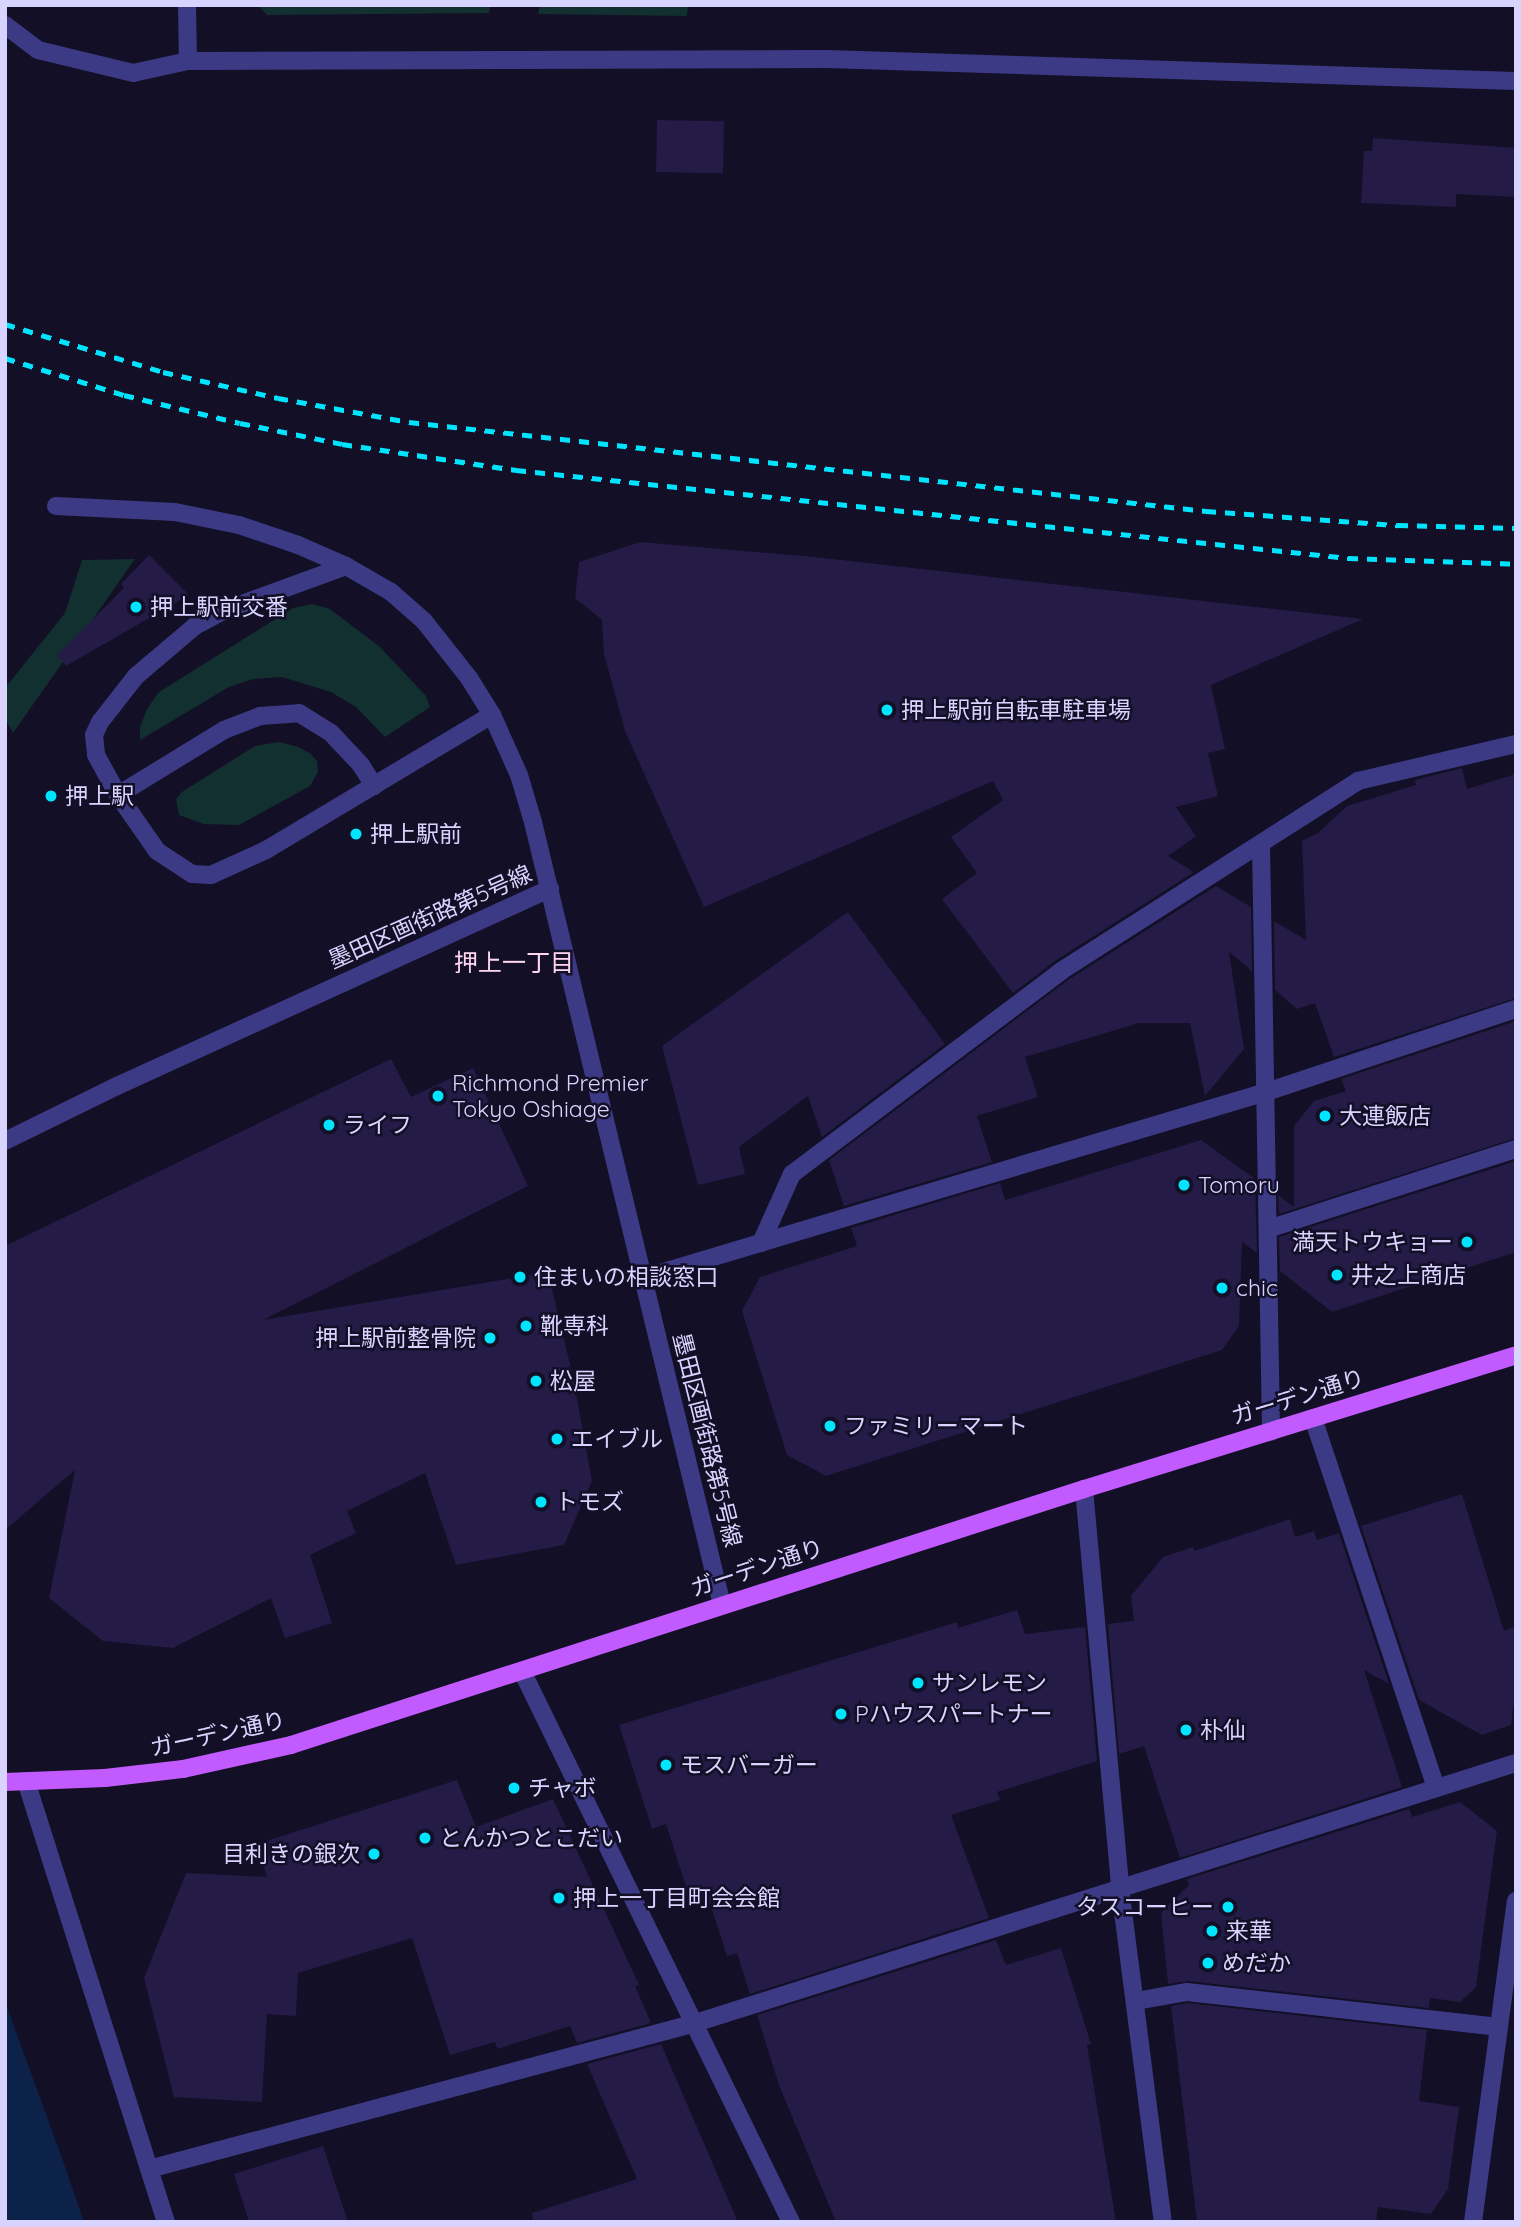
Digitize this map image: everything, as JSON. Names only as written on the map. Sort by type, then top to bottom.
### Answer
[{"type":"main road","name":"ガーデン通り","points":[[5,1782],[105,1778],[183,1769],[291,1745],[1084,1489],[1516,1355]]},
{"type":"street","points":[[187,5],[188,61]]},
{"type":"street","points":[[5,25],[38,50],[133,73],[188,61],[828,60],[1516,81]]},
{"type":"street","points":[[56,506],[175,512],[239,525],[298,545],[346,566],[391,592],[424,621],[462,668],[492,715],[519,775],[550,889]]},
{"type":"street","points":[[346,566],[223,611],[195,626],[136,676],[113,703],[94,735],[96,755],[118,795],[156,851],[192,874],[211,875],[266,849],[492,715]]},
{"type":"street","points":[[118,795],[224,730],[260,716],[299,713],[331,733],[361,765],[374,786]]},
{"type":"street","points":[[761,1243],[792,1174],[1061,971],[1262,845],[1358,781],[1516,744]]},
{"type":"street","points":[[1262,845],[1271,1432]]},
{"type":"street","name":"墨田区画街路第5号線","points":[[5,1140],[117,1086],[550,889],[722,1605]]},
{"type":"street","points":[[643,1278],[1266,1092],[1516,1009]]},
{"type":"street","points":[[1268,1229],[1516,1149]]},
{"type":"street","points":[[1313,1418],[1436,1788]]},
{"type":"street","points":[[1084,1489],[1120,1888],[1163,2222]]},
{"type":"street","points":[[522,1671],[791,2222]]},
{"type":"street","points":[[149,2169],[692,2024],[1516,1763]]},
{"type":"street","points":[[26,1781],[166,2222]]},
{"type":"street","points":[[1473,2222],[1516,1900]]},
{"type":"street","points":[[1136,2001],[1187,1992],[1499,2027]]},
{"type":"green space","points":[[258,5],[490,5],[489,13],[267,15]]},
{"type":"green space","points":[[540,5],[688,5],[687,16],[538,14]]},
{"type":"green space","points":[[135,559],[13,733],[5,718],[5,688],[65,613],[82,560]]},
{"type":"green space","points":[[312,604],[330,609],[380,647],[426,696],[430,707],[385,737],[356,707],[331,692],[282,677],[253,679],[229,687],[140,740],[140,727],[147,709],[159,692],[293,608]]},
{"type":"green space","points":[[279,742],[298,747],[317,761],[318,772],[310,786],[239,825],[203,824],[179,815],[176,799],[182,792],[255,746]]},
{"type":"water","points":[[5,2002],[62,2158],[84,2222],[5,2222]]},
{"type":"building","points":[[657,120],[724,121],[723,173],[656,172]]},
{"type":"building","points":[[1373,138],[1516,148],[1516,197],[1456,194],[1456,207],[1361,203],[1364,151],[1372,151]]},
{"type":"building","name":"押上駅前自転車駐車場","points":[[640,542],[815,557],[1363,619],[1211,685],[1225,749],[1208,753],[1218,796],[1176,807],[1196,836],[1168,856],[1194,872],[1055,961],[1013,993],[942,899],[977,873],[951,837],[1003,800],[993,781],[704,907],[625,731],[604,654],[602,620],[575,598],[579,562]]},
{"type":"building","name":"押上駅前交番","points":[[149,555],[189,595],[66,666],[57,655],[124,588],[121,584]]},
{"type":"building","points":[[1462,768],[1467,789],[1516,774],[1516,998],[1334,1057],[1315,1003],[1297,1009],[1275,990],[1274,921],[1306,940],[1302,841],[1318,833],[1347,806],[1416,785],[1415,780]]},
{"type":"building","points":[[1216,886],[1251,907],[1252,971],[1229,952],[1244,1049],[1205,1096],[1190,1023],[1139,1023],[1025,1057],[1038,1097],[977,1116],[992,1162],[844,1206],[829,1160],[1068,980]]},
{"type":"building","points":[[848,912],[945,1044],[822,1137],[808,1096],[739,1147],[745,1174],[698,1185],[662,1046]]},
{"type":"building","points":[[1516,1021],[1516,1138],[1279,1214],[1278,1195],[1294,1207],[1294,1126],[1314,1101],[1346,1091],[1341,1079]]},
{"type":"building","points":[[391,1059],[411,1097],[473,1068],[528,1186],[263,1320],[548,1272],[573,1377],[592,1481],[564,1545],[456,1565],[425,1473],[347,1511],[356,1533],[310,1555],[332,1623],[285,1638],[271,1598],[173,1648],[103,1641],[49,1598],[75,1470],[5,1530],[5,1246]]},
{"type":"building","points":[[1201,1140],[1255,1179],[1257,1253],[1242,1242],[1239,1326],[1222,1350],[826,1476],[787,1455],[742,1311],[760,1277],[857,1246],[851,1228],[1000,1183],[1005,1200]]},
{"type":"building","points":[[1516,1161],[1516,1252],[1332,1312],[1280,1271],[1279,1237]]},
{"type":"building","points":[[1462,1494],[1504,1631],[1516,1626],[1516,1685],[1511,1725],[1482,1735],[1419,1700],[1361,1526]]},
{"type":"building","points":[[1290,1519],[1295,1537],[1314,1531],[1317,1540],[1339,1533],[1389,1684],[1364,1670],[1402,1787],[1180,1858],[1144,1746],[1119,1754],[1108,1624],[1134,1621],[1131,1596],[1163,1557],[1193,1547],[1194,1551]]},
{"type":"building","points":[[1017,1610],[1025,1634],[1085,1627],[1097,1761],[997,1792],[1000,1800],[951,1815],[989,1918],[750,1994],[737,1953],[727,1956],[708,1897],[691,1902],[666,1824],[652,1829],[619,1725],[957,1622],[958,1628]]},
{"type":"building","points":[[457,1780],[476,1827],[553,1799],[639,1985],[635,1986],[651,2023],[577,2043],[570,2026],[497,2049],[495,2042],[450,2055],[412,1938],[298,1973],[296,2016],[267,2014],[262,2102],[174,2097],[144,1978],[186,1873],[267,1877],[257,1844]]},
{"type":"building","points":[[1460,1802],[1497,1831],[1476,1987],[1460,2002],[1430,1998],[1429,2008],[1188,1981],[1168,1984],[1161,1913],[1189,1885],[1187,1879],[1409,1809],[1412,1817]]},
{"type":"building","points":[[996,1940],[1006,1965],[1061,1948],[1091,2044],[1087,2045],[1116,2222],[836,2222],[779,2085],[757,2015]]},
{"type":"building","points":[[1187,2003],[1427,2030],[1419,2101],[1459,2107],[1448,2189],[1431,2214],[1378,2207],[1376,2222],[1197,2222],[1171,2006]]},
{"type":"building","points":[[661,2044],[738,2222],[533,2222],[532,2213],[637,2179],[587,2064]]},
{"type":"building","points":[[323,2146],[348,2222],[249,2222],[234,2174]]},
{"type":"railway","points":[[5,324],[163,372],[278,398],[409,422],[1206,511],[1398,525],[1516,528]]},
{"type":"railway","points":[[5,358],[124,395],[240,423],[342,444],[516,470],[1348,558],[1516,564]]},
{"type":"place","name":"押上駅前交番","points":[[136,607]]},
{"type":"place","name":"押上駅前自転車駐車場","points":[[887,710]]},
{"type":"place","name":"押上駅","points":[[51,796]]},
{"type":"place","name":"押上駅前","points":[[356,834]]},
{"type":"place","name":"Richmond Premier Tokyo Oshiage","points":[[438,1096]]},
{"type":"place","name":"大連飯店","points":[[1325,1116]]},
{"type":"place","name":"ライフ","points":[[329,1125]]},
{"type":"place","name":"Tomoru","points":[[1184,1185]]},
{"type":"place","name":"満天トウキョー","points":[[1467,1242]]},
{"type":"place","name":"井之上商店","points":[[1337,1275]]},
{"type":"place","name":"住まいの相談窓口","points":[[520,1277]]},
{"type":"place","name":"chic","points":[[1222,1288]]},
{"type":"place","name":"靴専科","points":[[526,1326]]},
{"type":"place","name":"押上駅前整骨院","points":[[490,1338]]},
{"type":"place","name":"松屋","points":[[536,1381]]},
{"type":"place","name":"ファミリーマート","points":[[830,1426]]},
{"type":"place","name":"エイブル","points":[[557,1439]]},
{"type":"place","name":"トモズ","points":[[541,1502]]},
{"type":"place","name":"サンレモン","points":[[918,1683]]},
{"type":"place","name":"Pハウスパートナー","points":[[841,1714]]},
{"type":"place","name":"朴仙","points":[[1186,1730]]},
{"type":"place","name":"モスバーガー","points":[[666,1765]]},
{"type":"place","name":"チャボ","points":[[514,1788]]},
{"type":"place","name":"とんかつとこだい","points":[[425,1838]]},
{"type":"place","name":"目利きの銀次","points":[[374,1854]]},
{"type":"place","name":"押上一丁目町会会館","points":[[559,1898]]},
{"type":"place","name":"タスコーヒー","points":[[1228,1907]]},
{"type":"place","name":"来華","points":[[1212,1931]]},
{"type":"place","name":"めだか","points":[[1208,1963]]},
{"type":"district","name":"押上一丁目","points":[[514,963]]}]
